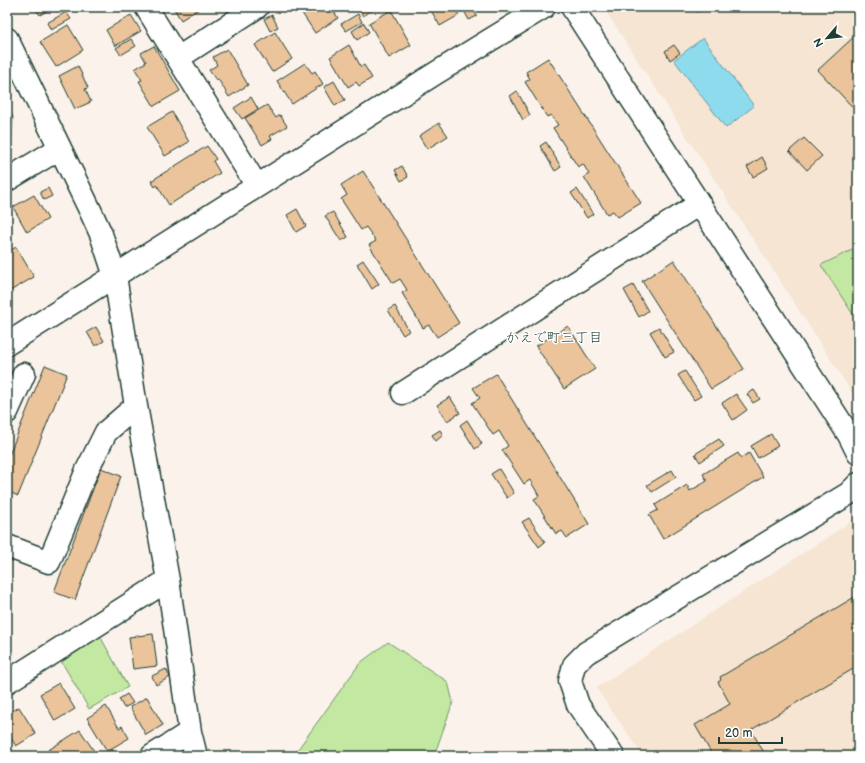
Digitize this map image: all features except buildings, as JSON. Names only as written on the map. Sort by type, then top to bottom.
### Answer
[{"type":"street","points":[[146,7],[257,186]]},
{"type":"street","points":[[178,58],[257,7]]},
{"type":"street","points":[[7,344],[436,73],[544,7]]},
{"type":"street","points":[[572,7],[858,452]]},
{"type":"street","points":[[7,39],[101,234],[115,276],[136,406],[168,580],[190,732],[196,756]]},
{"type":"street","points":[[7,180],[60,148]]},
{"type":"street","points":[[403,393],[699,204]]},
{"type":"street","points":[[7,412],[24,374]]},
{"type":"street","points":[[7,546],[49,562],[86,470],[106,432],[136,406]]},
{"type":"street","points":[[613,756],[578,705],[570,681],[574,665],[586,653],[848,494],[858,484]]},
{"type":"street","points":[[7,682],[168,580]]},
{"type":"street","points":[[152,756],[190,732]]},
{"type":"shaded area","points":[[603,7],[858,7],[858,402]]},
{"type":"shaded area","points":[[858,517],[858,756],[643,756],[596,688]]},
{"type":"green space","points":[[7,106],[13,117],[11,152],[7,156]]},
{"type":"green space","points":[[858,247],[858,322],[821,265]]},
{"type":"green space","points":[[100,636],[128,687],[89,709],[60,659]]},
{"type":"green space","points":[[388,642],[448,682],[453,702],[434,756],[293,756],[360,663]]},
{"type":"water","points":[[703,38],[754,106],[726,128],[674,60]]},
{"type":"district","name":"かえで町三丁目","points":[[554,337]]}]
